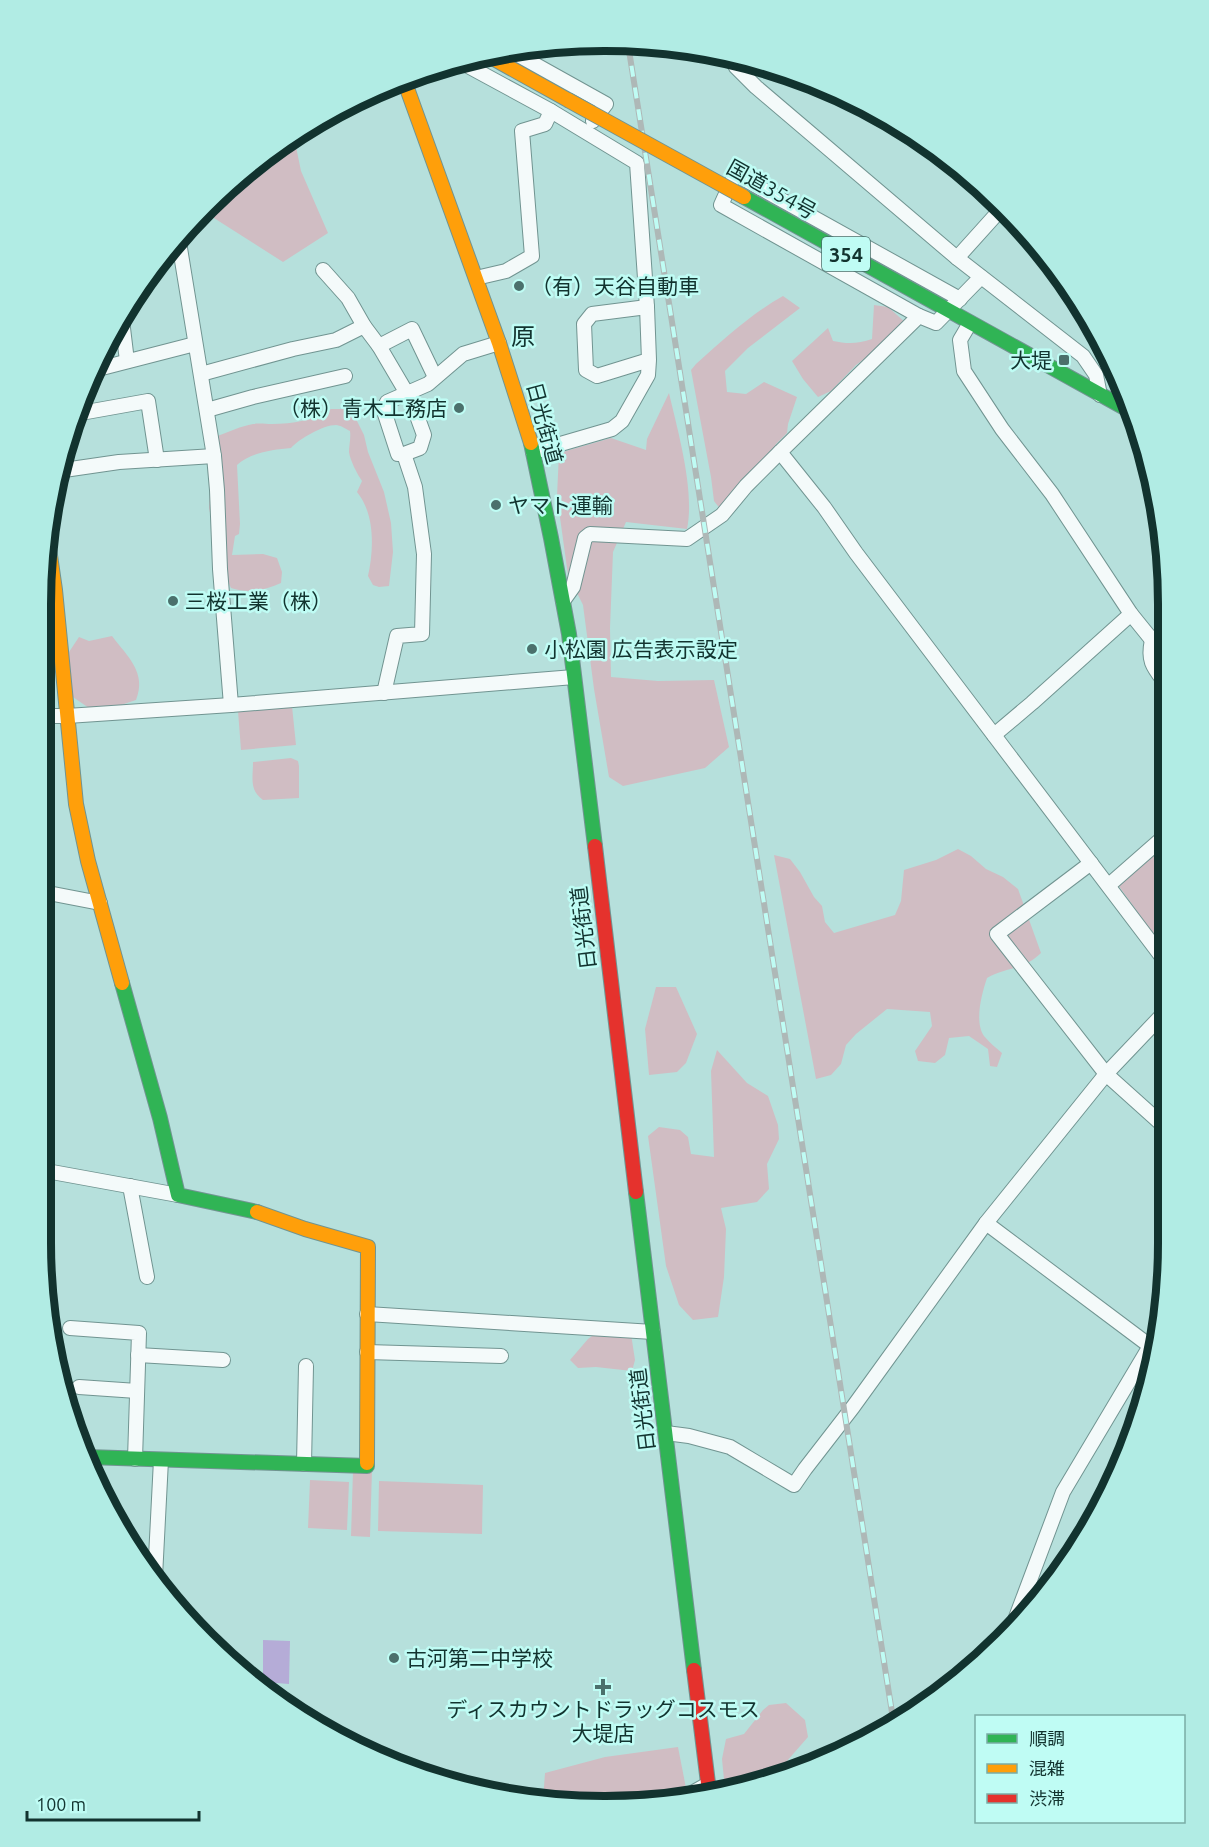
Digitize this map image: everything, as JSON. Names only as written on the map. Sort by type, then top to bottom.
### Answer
[{"type":"main road","name":"国道354号","points":[[499,62],[1121,406]]},
{"type":"main road","name":"日光街道","points":[[407,88],[499,343],[533,452],[563,601],[708,1786]]},
{"type":"main road","points":[[52,569],[76,804],[88,861],[160,1118],[178,1195],[251,1210],[305,1229],[368,1247],[367,1466],[94,1456]]},
{"type":"street","points":[[523,58],[606,104],[586,132]]},
{"type":"street","points":[[472,68],[551,111],[637,163],[648,307],[648,375],[622,421],[612,429],[533,452]]},
{"type":"street","points":[[738,68],[756,87],[957,258],[1083,356],[1096,375],[1100,394]]},
{"type":"street","points":[[476,278],[506,271],[532,256],[522,130],[545,124],[551,111]]},
{"type":"street","points":[[960,299],[735,174],[721,205],[919,316],[936,323],[960,299],[981,277]]},
{"type":"street","points":[[957,258],[997,214]]},
{"type":"street","points":[[180,250],[214,456],[231,705]]},
{"type":"street","points":[[323,270],[348,298],[364,326],[380,346],[406,393],[412,402],[424,435],[420,448],[398,454],[384,411],[387,402],[406,393],[428,384],[463,354],[499,343]]},
{"type":"street","points":[[648,307],[591,314],[584,324],[586,370],[597,376],[649,360]]},
{"type":"street","points":[[563,601],[573,587],[585,538],[590,534],[687,539],[722,515],[746,486],[919,316]]},
{"type":"street","points":[[970,323],[960,340],[964,371],[1002,429],[1052,494],[1131,614],[1152,640]]},
{"type":"street","points":[[201,374],[336,340],[364,326]]},
{"type":"street","points":[[380,346],[412,328],[435,377]]},
{"type":"street","points":[[123,331],[127,362]]},
{"type":"street","points":[[105,367],[195,344]]},
{"type":"street","points":[[207,410],[345,376]]},
{"type":"street","points":[[86,412],[148,401],[157,460]]},
{"type":"street","points":[[780,452],[824,507],[856,553],[1158,952]]},
{"type":"street","points":[[384,693],[397,636],[422,634],[424,554],[415,487],[404,454]]},
{"type":"street","points":[[68,469],[119,462],[214,456]]},
{"type":"street","points":[[994,735],[1131,614]]},
{"type":"street","points":[[1158,636],[1152,640],[1149,653],[1152,664],[1158,672]]},
{"type":"street","points":[[51,646],[59,644]]},
{"type":"street","points":[[51,716],[231,705],[574,677]]},
{"type":"street","points":[[1109,885],[1158,842]]},
{"type":"street","points":[[1091,863],[996,934],[1106,1074],[1158,1121]]},
{"type":"street","points":[[51,894],[100,903]]},
{"type":"street","points":[[666,1433],[689,1436],[730,1447],[794,1485],[854,1407],[986,1223],[1106,1074],[1158,1019]]},
{"type":"street","points":[[51,1172],[178,1195]]},
{"type":"street","points":[[130,1186],[147,1277]]},
{"type":"street","points":[[986,1223],[1148,1344]]},
{"type":"street","points":[[367,1314],[653,1332]]},
{"type":"street","points":[[70,1328],[139,1333],[135,1459]]},
{"type":"street","points":[[367,1352],[501,1356]]},
{"type":"street","points":[[1019,1609],[1063,1492],[1147,1352]]},
{"type":"street","points":[[138,1355],[223,1360]]},
{"type":"street","points":[[304,1464],[306,1366]]},
{"type":"street","points":[[79,1387],[137,1391]]},
{"type":"street","points":[[156,1566],[161,1460]]},
{"type":"shaded area","points":[[296,145],[301,171],[328,233],[283,262],[210,216],[240,188]]},
{"type":"shaded area","points":[[783,296],[800,308],[748,348],[725,371],[727,392],[746,394],[764,382],[797,397],[787,433],[776,444],[770,456],[732,491],[721,510],[714,501],[691,370],[738,327]]},
{"type":"shaded area","points":[[874,305],[888,307],[906,323],[856,365],[831,391],[818,397],[792,361],[828,328],[833,341],[852,343],[872,339]]},
{"type":"shaded area","points":[[669,393],[687,480],[689,514],[687,529],[626,522],[613,552],[611,677],[658,681],[714,680],[729,747],[705,768],[623,786],[609,777],[583,605],[568,575],[557,496],[559,453],[611,438],[646,450],[647,439]]},
{"type":"shaded area","points":[[331,409],[351,409],[364,435],[368,452],[384,492],[391,523],[393,552],[389,586],[373,585],[368,576],[372,532],[367,511],[357,492],[362,481],[349,452],[350,431],[336,425],[312,433],[291,448],[255,454],[237,465],[240,524],[239,534],[235,536],[232,555],[263,554],[277,558],[282,572],[281,583],[269,588],[251,591],[231,588],[215,556],[214,531],[209,508],[217,436],[253,424],[303,421]]},
{"type":"shaded area","points":[[112,636],[130,658],[137,673],[139,690],[136,700],[118,706],[89,708],[70,695],[67,655],[79,637],[89,641]]},
{"type":"shaded area","points":[[292,706],[296,745],[241,750],[238,711]]},
{"type":"shaded area","points":[[291,758],[298,761],[299,766],[299,798],[263,800],[254,788],[253,762]]},
{"type":"shaded area","points":[[1158,848],[1158,940],[1118,885]]},
{"type":"shaded area","points":[[958,849],[1018,889],[1041,953],[1028,963],[987,978],[979,1015],[984,1036],[1002,1053],[997,1067],[990,1066],[988,1049],[969,1036],[949,1038],[945,1055],[935,1063],[918,1061],[915,1051],[932,1026],[930,1012],[887,1009],[846,1045],[841,1064],[831,1075],[816,1079],[774,855],[790,859],[800,872],[814,897],[822,906],[825,922],[834,933],[895,915],[901,901],[904,870],[936,860]]},
{"type":"shaded area","points":[[656,987],[676,987],[697,1034],[686,1063],[677,1072],[649,1075],[645,1029]]},
{"type":"shaded area","points":[[717,1050],[747,1083],[768,1096],[778,1125],[779,1139],[767,1164],[769,1189],[757,1202],[721,1208],[726,1229],[724,1277],[718,1317],[693,1320],[679,1305],[666,1266],[648,1136],[659,1127],[680,1130],[688,1137],[691,1154],[714,1157],[711,1071]]},
{"type":"shaded area","points":[[596,1333],[631,1334],[635,1360],[632,1371],[596,1367],[578,1368],[570,1360]]},
{"type":"shaded area","points":[[353,1470],[372,1470],[370,1537],[351,1536]]},
{"type":"shaded area","points":[[310,1480],[349,1482],[347,1530],[308,1528]]},
{"type":"shaded area","points":[[379,1481],[483,1485],[482,1534],[378,1531]]},
{"type":"shaded area","points":[[263,1640],[290,1641],[289,1684],[269,1682],[263,1678]]},
{"type":"shaded area","points":[[786,1703],[805,1720],[808,1737],[785,1766],[724,1782],[722,1759],[726,1739],[744,1734],[769,1705]]},
{"type":"shaded area","points":[[678,1747],[686,1788],[641,1795],[568,1795],[544,1792],[545,1773],[605,1757]]},
{"type":"railway","points":[[629,52],[892,1715]]},
{"type":"traffic: fast","points":[[744,197],[1121,406]]},
{"type":"traffic: fast","points":[[531,443],[569,634],[595,846]]},
{"type":"traffic: fast","points":[[122,983],[160,1118],[178,1195],[257,1212]]},
{"type":"traffic: fast","points":[[636,1192],[694,1670]]},
{"type":"traffic: fast","points":[[94,1457],[367,1466],[367,1463]]},
{"type":"traffic: slow","points":[[499,62],[568,100]]},
{"type":"traffic: slow","points":[[407,88],[499,343],[531,443]]},
{"type":"traffic: slow","points":[[568,100],[744,197]]},
{"type":"traffic: slow","points":[[52,569],[76,804],[88,861],[122,983]]},
{"type":"traffic: slow","points":[[257,1212],[368,1247],[367,1463]]},
{"type":"traffic: jam","points":[[595,846],[636,1192]]},
{"type":"traffic: jam","points":[[694,1670],[708,1786]]},
{"type":"place","name":"（有）天谷自動車","points":[[519,286]]},
{"type":"place","name":"大堤","points":[[1064,360]]},
{"type":"place","name":"（株）青木工務店","points":[[459,408]]},
{"type":"place","name":"ヤマト運輸","points":[[496,505]]},
{"type":"place","name":"三桜工業（株）","points":[[173,601]]},
{"type":"place","name":"小松園 広告表示設定","points":[[532,649]]},
{"type":"place","name":"古河第二中学校","points":[[394,1658]]},
{"type":"place","name":"ディスカウントドラッグコスモス 大堤店","points":[[603,1687]]},
{"type":"district","name":"原","points":[[523,336]]}]
